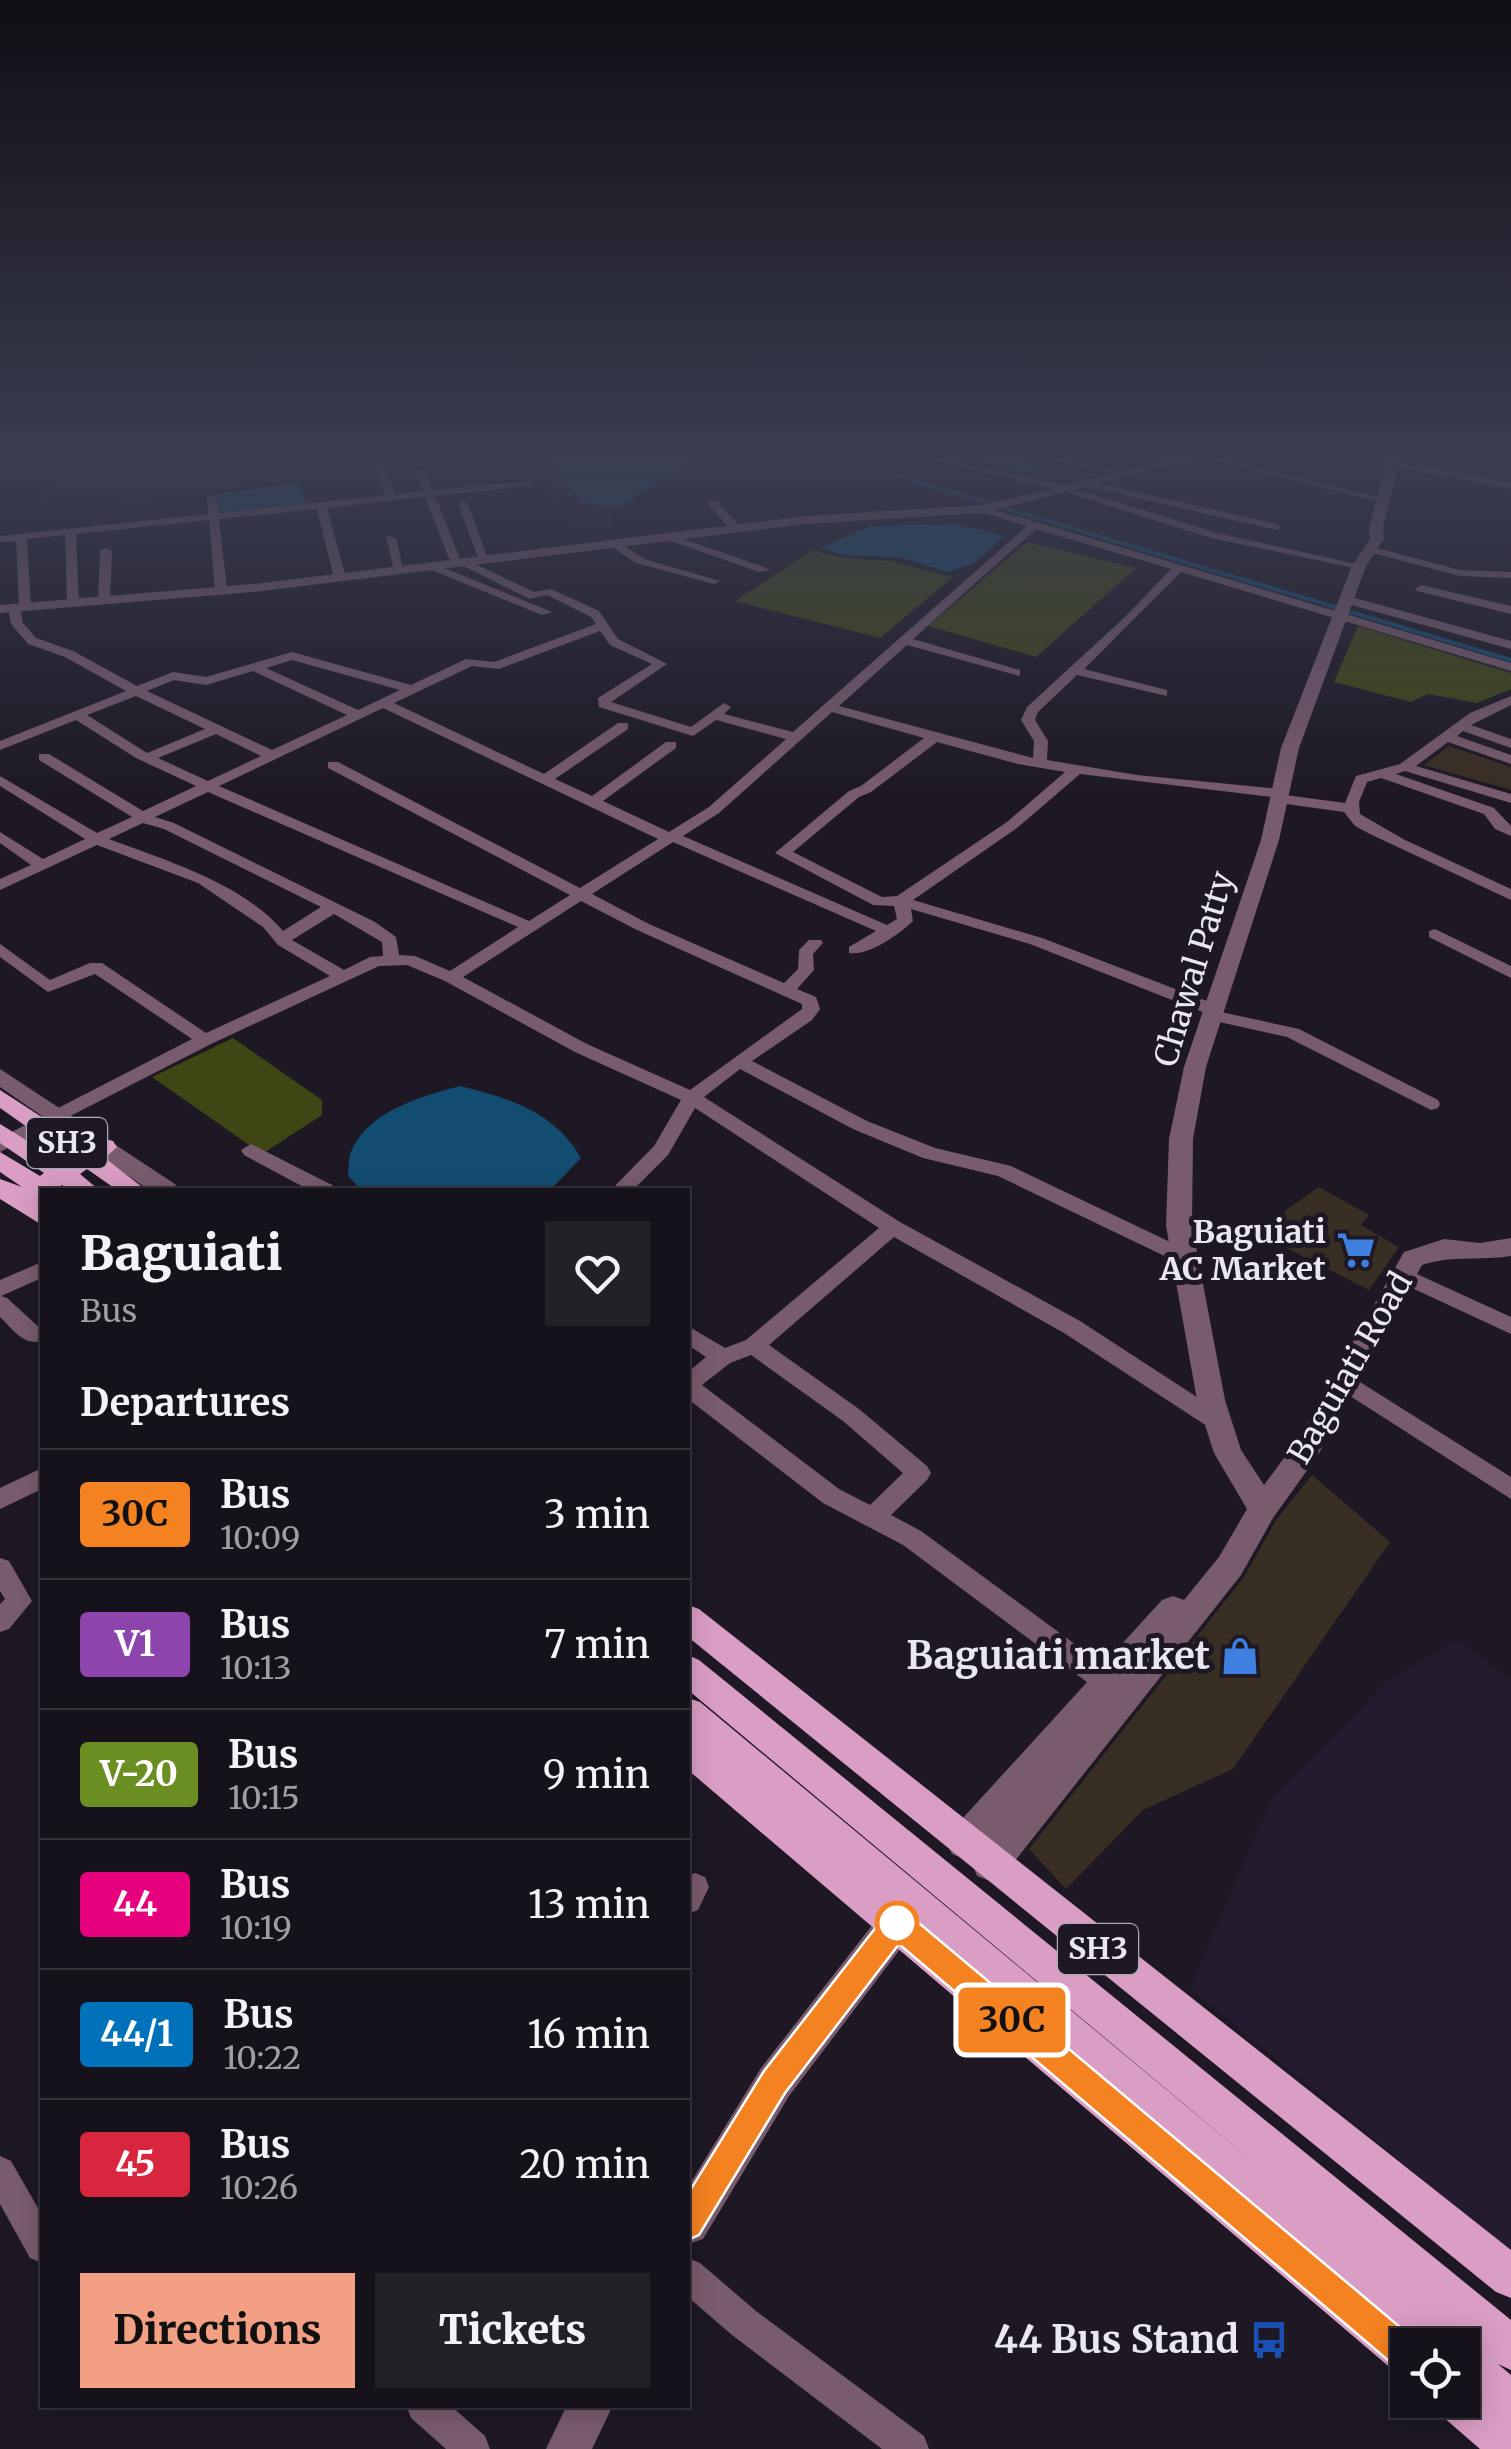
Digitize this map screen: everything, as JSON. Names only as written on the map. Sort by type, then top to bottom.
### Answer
[{"type":"main road","name":"SH3","points":[[0,1097],[51,1121],[96,1152],[132,1188]]},
{"type":"main road","points":[[0,1132],[84,1188]]},
{"type":"main road","points":[[10,1194],[96,1152]]},
{"type":"main road","points":[[0,1160],[41,1188]]},
{"type":"main road","name":"SH3","points":[[10,1194],[40,1215]]},
{"type":"main road","name":"SH3","points":[[690,1621],[1511,2276]]},
{"type":"main road","points":[[690,1672],[1511,2348]]},
{"type":"main road","points":[[690,1715],[1421,2328]]},
{"type":"main road","points":[[690,1751],[1390,2340]]},
{"type":"main road","points":[[1480,2378],[1511,2403]]},
{"type":"main road","points":[[1479,2418],[1511,2446]]},
{"type":"street","points":[[17,570],[13,608],[18,624],[32,641],[69,654],[271,755]]},
{"type":"street","points":[[72,570],[74,603]]},
{"type":"street","points":[[104,600],[105,570]]},
{"type":"street","points":[[219,570],[221,590]]},
{"type":"street","points":[[338,570],[340,578]]},
{"type":"street","points":[[13,608],[406,570]]},
{"type":"street","points":[[441,570],[546,612]]},
{"type":"street","points":[[477,570],[534,596],[547,592],[595,614],[614,642],[661,664],[602,703],[693,732],[719,711],[798,738]]},
{"type":"street","points":[[674,570],[714,581]]},
{"type":"street","points":[[451,977],[714,810],[982,570]]},
{"type":"street","points":[[1040,764],[1041,740],[1028,720],[1032,710],[1176,570]]},
{"type":"street","points":[[1198,570],[1346,606],[1405,615],[1511,645]]},
{"type":"street","name":"Chawal Patty","points":[[1263,1509],[1228,1452],[1218,1422],[1178,1226],[1181,1139],[1195,1067],[1270,840],[1290,748],[1358,570]]},
{"type":"street","points":[[1405,615],[1430,570]]},
{"type":"street","points":[[1450,570],[1511,575]]},
{"type":"street","points":[[1421,589],[1511,610]]},
{"type":"street","points":[[1346,606],[1511,667]]},
{"type":"street","points":[[0,885],[470,662],[495,666],[600,626]]},
{"type":"street","points":[[904,640],[1014,674]]},
{"type":"street","points":[[0,746],[179,674],[206,681],[298,656],[414,690]]},
{"type":"street","points":[[254,667],[358,716]]},
{"type":"street","points":[[1074,670],[1162,693]]},
{"type":"street","points":[[1511,700],[1462,726],[1405,767],[1361,779],[1350,808],[1354,820],[1366,829],[1431,855],[1511,895]]},
{"type":"street","points":[[386,704],[670,837],[891,932]]},
{"type":"street","points":[[832,708],[1040,764],[1350,808]]},
{"type":"street","points":[[1488,710],[1511,718]]},
{"type":"street","points":[[76,715],[148,758],[208,787],[528,926]]},
{"type":"street","points":[[545,780],[623,726]]},
{"type":"street","points":[[1462,726],[1511,744]]},
{"type":"street","points":[[148,758],[217,729]]},
{"type":"street","points":[[1447,737],[1511,760]]},
{"type":"street","points":[[933,738],[854,794],[783,853],[879,902],[901,901],[1036,941],[1213,1012],[1293,1033],[1431,1104]]},
{"type":"street","points":[[593,802],[671,746]]},
{"type":"street","points":[[44,757],[144,818],[169,826],[382,933],[390,940],[390,958]]},
{"type":"street","points":[[333,765],[690,949],[788,989],[810,1002],[811,1009],[692,1098],[661,1150],[623,1188]]},
{"type":"street","points":[[1405,767],[1511,799]]},
{"type":"street","points":[[901,901],[1012,825],[1076,770]]},
{"type":"street","points":[[1380,773],[1489,811],[1500,826],[1511,832]]},
{"type":"street","points":[[0,780],[98,840],[203,880],[269,924],[282,939],[341,974]]},
{"type":"street","points":[[0,836],[43,866]]},
{"type":"street","points":[[855,950],[906,921],[901,901]]},
{"type":"street","points":[[282,939],[334,907]]},
{"type":"street","points":[[1435,934],[1511,973]]},
{"type":"street","points":[[788,989],[806,970],[805,953],[814,943]]},
{"type":"street","points":[[0,948],[48,987],[96,968],[205,1040]]},
{"type":"street","points":[[0,1146],[341,974],[390,958],[409,960],[451,977],[582,1048],[692,1098],[893,1227],[1072,1327],[1218,1422]]},
{"type":"street","points":[[739,1061],[874,1132],[930,1153],[1004,1171],[1182,1256]]},
{"type":"street","points":[[0,1076],[51,1121]]},
{"type":"street","points":[[251,1150],[321,1188]]},
{"type":"street","points":[[96,1152],[162,1188]]},
{"type":"street","points":[[690,1383],[722,1357],[754,1346],[893,1227]]},
{"type":"street","name":"Baguiati Road","points":[[977,1853],[987,1812],[1263,1509],[1308,1447],[1413,1259],[1444,1248],[1480,1252],[1511,1246]]},
{"type":"street","points":[[0,1288],[40,1270]]},
{"type":"street","points":[[1406,1277],[1511,1326]]},
{"type":"street","points":[[0,1304],[33,1334]]},
{"type":"street","points":[[690,1335],[722,1357]]},
{"type":"street","points":[[754,1346],[851,1415],[919,1474],[871,1520]]},
{"type":"street","points":[[1344,1381],[1511,1489]]},
{"type":"street","points":[[690,1387],[831,1496],[912,1538],[1108,1683]]},
{"type":"street","points":[[0,1498],[40,1479]]},
{"type":"street","name":"Baguiati Road","points":[[977,1853],[1230,1566],[1263,1509]]},
{"type":"street","points":[[0,1569],[20,1600],[0,1621]]},
{"type":"street","points":[[690,2221],[774,2082],[897,1923]]},
{"type":"street","points":[[0,2172],[40,2242]]},
{"type":"street","points":[[690,2278],[910,2449]]},
{"type":"street","points":[[427,2408],[472,2449]]},
{"type":"street","points":[[568,2449],[588,2408]]},
{"type":"shaded area","points":[[1457,1640],[1511,1679],[1511,2252],[1190,1988],[1272,1798],[1389,1680]]},
{"type":"green space","points":[[782,570],[927,570],[953,577],[880,638],[735,601]]},
{"type":"green space","points":[[994,570],[1133,570],[1036,657],[928,626]]},
{"type":"green space","points":[[1358,626],[1511,673],[1511,689],[1477,703],[1428,694],[1411,702],[1334,682]]},
{"type":"green space","points":[[233,1038],[322,1100],[322,1115],[262,1154],[152,1077]]},
{"type":"water","points":[[460,1086],[513,1102],[558,1129],[581,1158],[552,1188],[359,1188],[348,1176],[351,1152],[359,1138],[383,1116]]},
{"type":"building","points":[[1449,746],[1511,767],[1511,790],[1424,765]]},
{"type":"building","name":"Baguiati AC Market","points":[[1319,1187],[1369,1215],[1361,1225],[1399,1247],[1369,1290],[1267,1238],[1286,1210]]},
{"type":"building","name":"Baguiati market","points":[[1312,1475],[1390,1542],[1233,1769],[1143,1810],[1066,1889],[1029,1849],[1244,1577],[1276,1520]]},
{"type":"waterway","points":[[1212,570],[1511,660]]},
{"type":"bus line","name":"30C","points":[[690,2221],[774,2082],[897,1923],[1390,2339]]},
{"type":"place","name":"Baguiati AC Market","points":[[1356,1250]]},
{"type":"place","name":"Baguiati market","points":[[1240,1656]]},
{"type":"place","name":"44 Bus Stand","points":[[1269,2340]]}]
